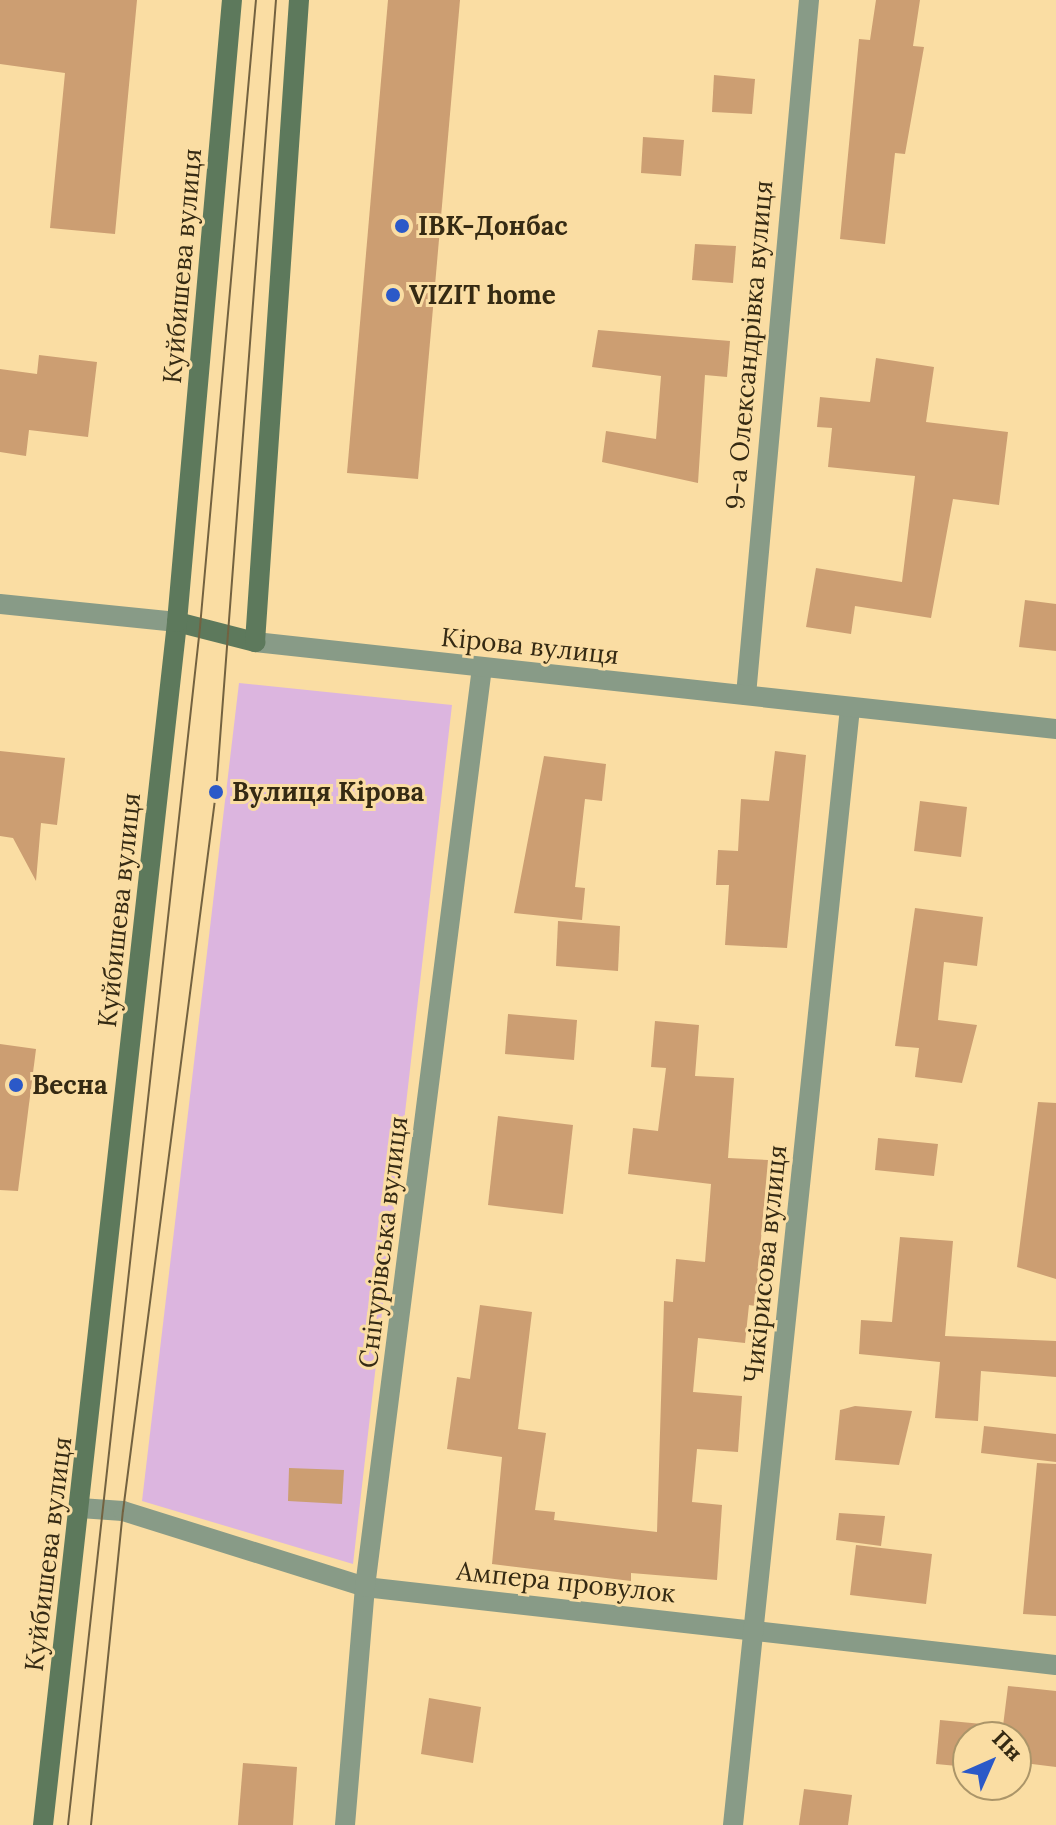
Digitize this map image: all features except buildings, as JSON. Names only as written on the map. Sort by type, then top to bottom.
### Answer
[{"type":"main road","name":"Куйбишева вулиця","points":[[43,1825],[177,622],[232,0]]},
{"type":"main road","points":[[255,642],[299,0]]},
{"type":"main road","name":"Кірова вулиця","points":[[177,622],[255,642]]},
{"type":"street","name":"9-а Олександрівка вулиця","points":[[746,695],[809,0]]},
{"type":"street","name":"Кірова вулиця","points":[[0,604],[177,622]]},
{"type":"street","name":"Кірова вулиця","points":[[255,642],[1056,729]]},
{"type":"street","name":"Снігурівська вулиця","points":[[345,1825],[365,1587],[482,667]]},
{"type":"street","name":"Чикірисова вулиця","points":[[733,1825],[850,709]]},
{"type":"street","name":"Ампера провулок","points":[[80,1508],[123,1511],[365,1587],[753,1627],[1056,1665]]},
{"type":"shaded area","points":[[239,683],[452,705],[353,1564],[142,1501]]},
{"type":"tram line","points":[[68,1825],[200,627],[256,0]]},
{"type":"tram line","points":[[91,1825],[123,1511],[216,792],[276,0]]},
{"type":"place","name":"ІВК-Донбас","points":[[402,226]]},
{"type":"place","name":"VIZIT home","points":[[393,295]]},
{"type":"place","name":"Вулиця Кірова","points":[[216,792]]},
{"type":"place","name":"Весна","points":[[16,1085]]}]
